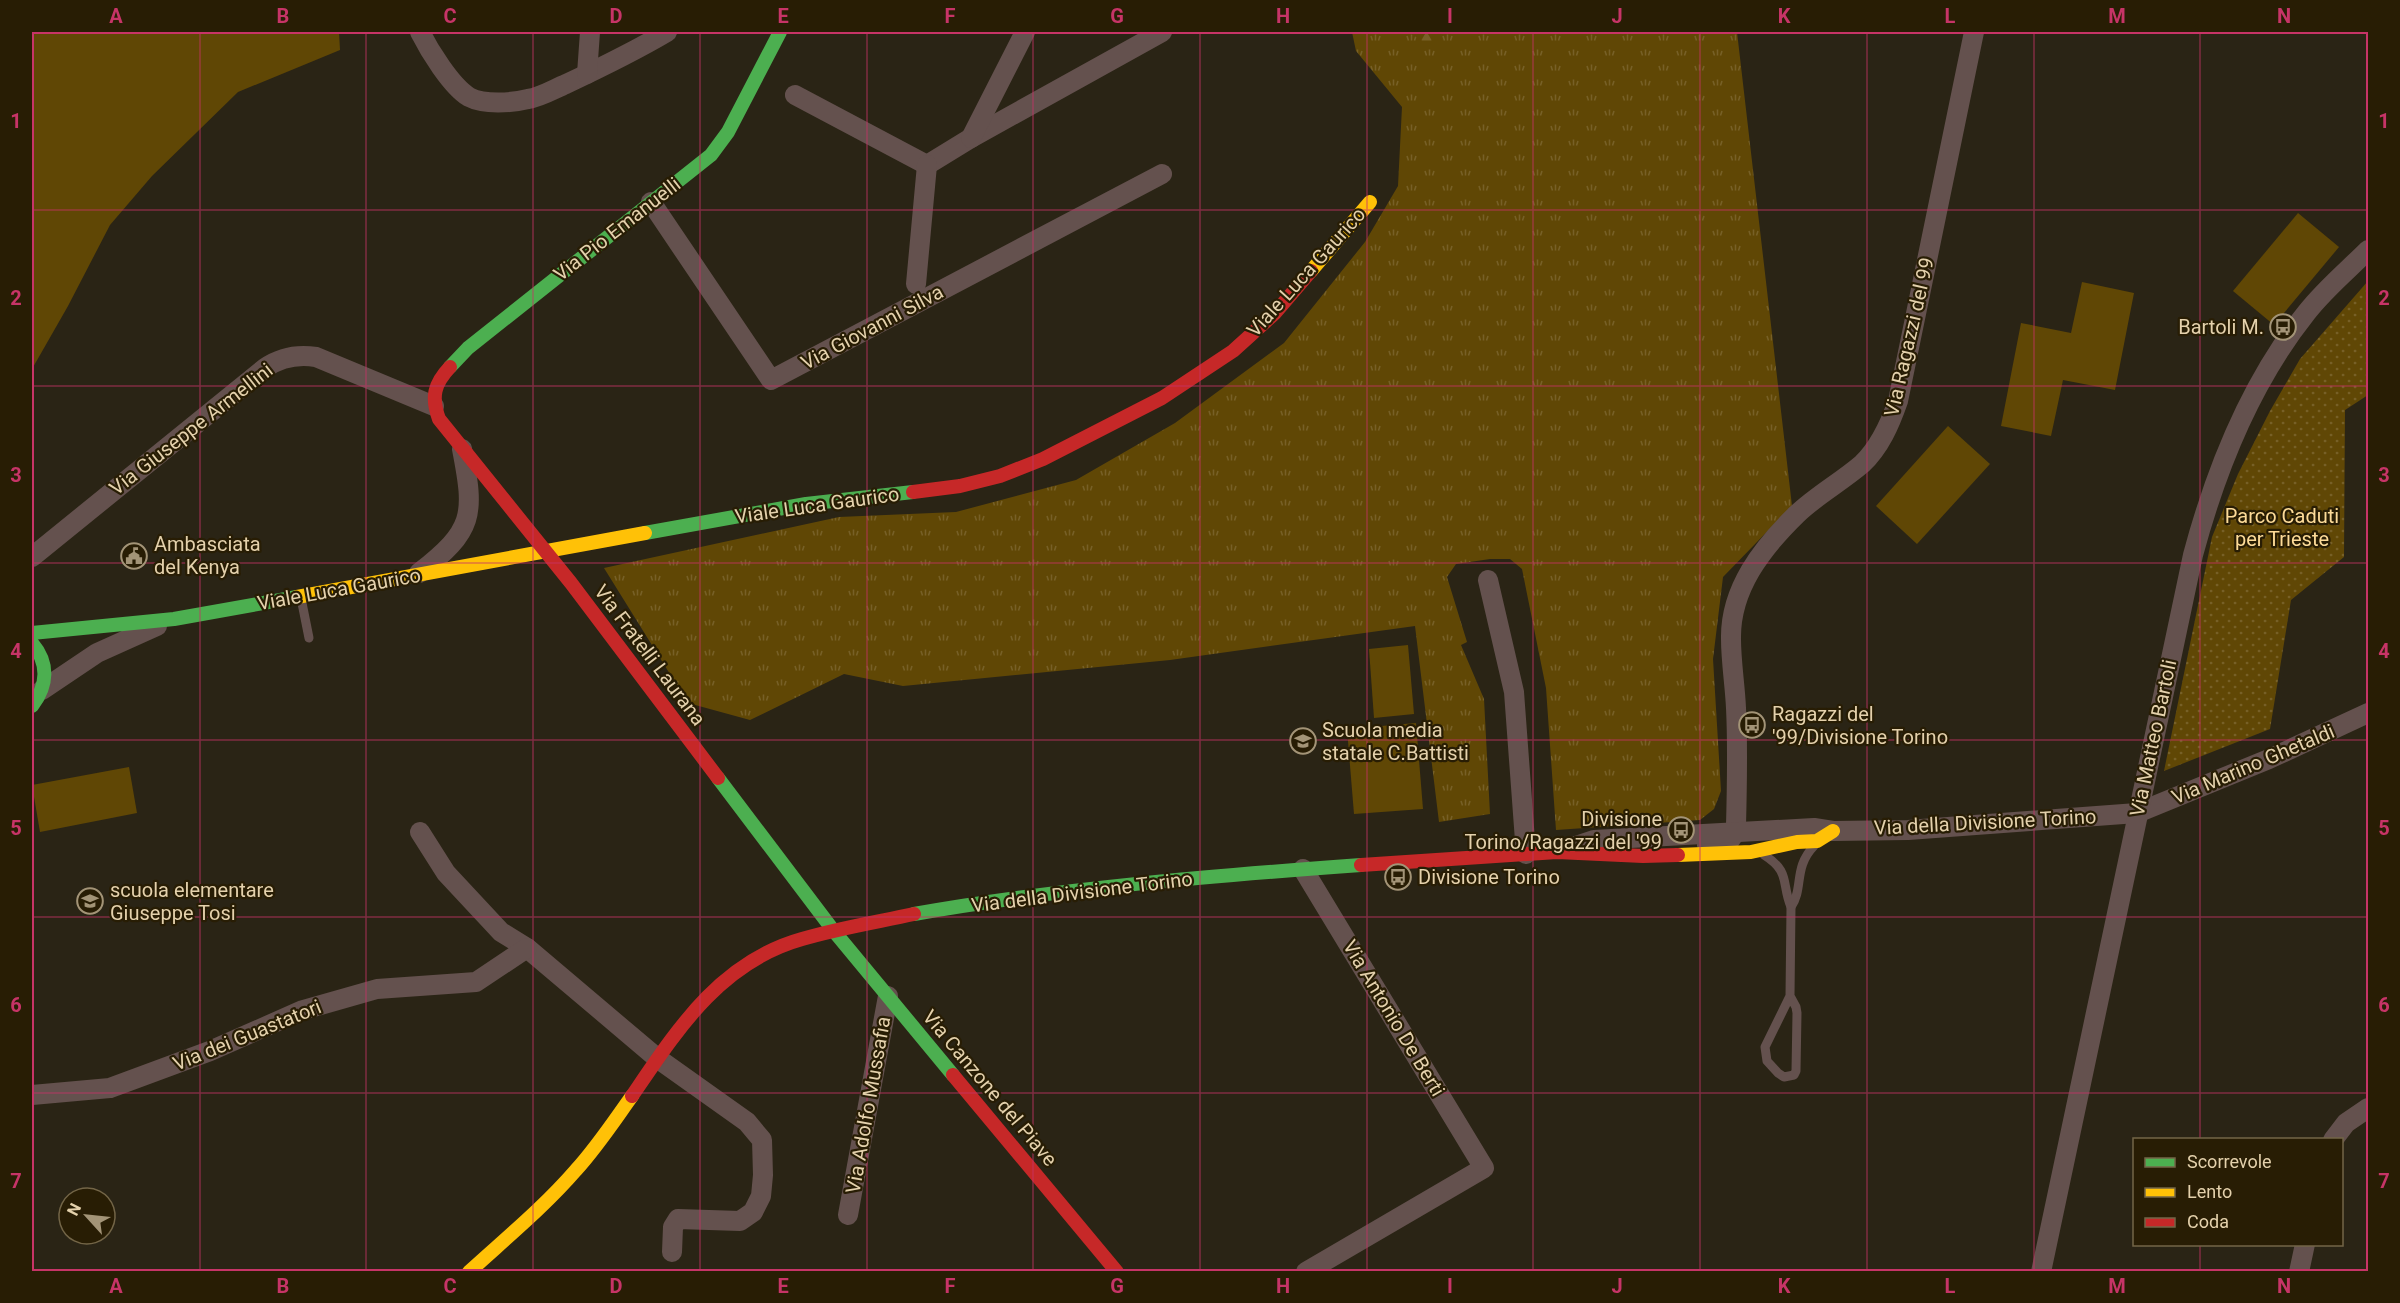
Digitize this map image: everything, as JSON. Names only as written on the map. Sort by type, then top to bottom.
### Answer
[{"type":"street","points":[[420,32],[464,92],[475,99],[501,102],[526,100],[587,74],[667,32]]},
{"type":"street","points":[[587,74],[590,32]]},
{"type":"street","name":"Via Pio Emanuelli","points":[[434,406],[434,390],[438,380],[468,348],[706,159],[720,144],[780,32]]},
{"type":"street","points":[[972,138],[1025,32]]},
{"type":"street","points":[[927,165],[1162,32]]},
{"type":"street","name":"Via Ragazzi del 99","points":[[1735,832],[1736,708],[1731,639],[1739,592],[1749,570],[1774,538],[1819,494],[1862,463],[1879,444],[1891,420],[1898,401],[1974,32]]},
{"type":"street","points":[[795,95],[927,165]]},
{"type":"street","points":[[916,284],[927,165]]},
{"type":"street","name":"Via Giovanni Silva","points":[[651,202],[771,380],[1162,174]]},
{"type":"street","name":"Viale Luca Gaurico","points":[[32,633],[174,619],[806,504],[960,486],[1000,476],[1043,459],[1162,398],[1233,351],[1275,313],[1370,202]]},
{"type":"street","name":"Via Matteo Bartoli","points":[[2041,1272],[2137,813],[2193,555],[2206,510],[2225,456],[2254,395],[2284,344],[2319,298],[2368,250]]},
{"type":"street","name":"Via Giuseppe Armellini","points":[[32,557],[265,368],[284,358],[316,357],[434,406]]},
{"type":"street","name":"Via Fratelli Laurana","points":[[434,406],[439,419],[547,551],[833,930]]},
{"type":"street","points":[[416,575],[441,555],[465,525],[470,507],[470,489],[462,449]]},
{"type":"street","points":[[1488,580],[1514,692],[1526,854]]},
{"type":"street","name":"Viale Luca Gaurico","points":[[35,702],[111,646],[174,619]]},
{"type":"street","points":[[32,643],[41,655],[45,666],[45,678],[35,702]]},
{"type":"street","name":"Via Marino Ghetaldi","points":[[2137,813],[2269,759],[2368,713]]},
{"type":"street","name":"Via della Divisione Torino","points":[[468,1272],[546,1202],[576,1170],[604,1136],[657,1058],[701,1001],[739,969],[784,945],[833,930],[990,901],[1237,874],[1557,852],[1631,856],[1750,852],[1825,836],[2137,813]]},
{"type":"street","name":"Via della Divisione Torino","points":[[1557,852],[1594,840],[1814,828],[1825,836]]},
{"type":"street","points":[[420,832],[446,873],[501,932],[526,948],[657,1058],[747,1122],[762,1140],[764,1175],[761,1196],[753,1212],[740,1221],[678,1220],[673,1227],[672,1252]]},
{"type":"street","points":[[1631,856],[1649,851],[1729,842],[1734,838],[1735,832]]},
{"type":"street","name":"Via Antonio De Berti","points":[[1303,869],[1484,1168],[1306,1272]]},
{"type":"street","name":"Via Canzone del Piave","points":[[833,930],[1117,1272]]},
{"type":"street","name":"Via dei Guastatori","points":[[32,1095],[110,1088],[210,1052],[303,1010],[377,989],[476,982],[526,948]]},
{"type":"street","name":"Via Adolfo Mussafia","points":[[848,1215],[888,996]]},
{"type":"street","points":[[2335,1138],[2346,1123],[2368,1108]]},
{"type":"street","points":[[2300,1272],[2305,1246]]},
{"type":"lane","points":[[300,596],[309,638]]},
{"type":"lane","points":[[1791,907],[1795,901],[1802,863],[1825,836]]},
{"type":"lane","points":[[1750,852],[1766,855],[1781,870],[1786,880],[1791,907],[1790,996],[1765,1047],[1767,1061],[1778,1073],[1789,1077],[1796,1071],[1797,1013],[1790,996]]},
{"type":"green space","points":[[32,32],[339,32],[340,50],[238,92],[152,176],[110,225],[32,369]]},
{"type":"green space","points":[[1352,32],[1737,32],[1792,506],[1723,577],[1713,659],[1721,791],[1714,809],[1700,820],[1556,830],[1546,688],[1522,569],[1510,559],[1490,559],[1456,564],[1447,577],[1467,642],[1461,645],[1484,699],[1490,814],[1439,822],[1415,626],[1170,660],[903,686],[844,674],[750,720],[688,703],[604,568],[839,517],[956,512],[1076,480],[1175,423],[1284,343],[1365,242],[1398,186],[1402,107],[1356,51]]},
{"type":"green space","points":[[1408,32],[1443,32],[1427,44]]},
{"type":"green space","points":[[2298,213],[2339,247],[2274,325],[2233,291]]},
{"type":"green space","name":"Parco Caduti per Trieste","points":[[2368,281],[2368,395],[2345,410],[2344,557],[2291,600],[2270,729],[2164,771],[2212,537],[2238,474],[2300,359]]},
{"type":"green space","points":[[2082,282],[2134,293],[2115,390],[2063,380],[2051,436],[2001,426],[2021,323],[2071,333]]},
{"type":"green space","points":[[1948,426],[1990,464],[1917,544],[1876,506]]},
{"type":"green space","points":[[1408,645],[1414,714],[1374,718],[1369,649]]},
{"type":"green space","points":[[1416,723],[1423,809],[1354,814],[1347,729]]},
{"type":"green space","points":[[129,767],[137,813],[40,832],[32,785]]},
{"type":"traffic: fast","points":[[450,367],[468,348],[711,155],[728,132],[780,32]]},
{"type":"traffic: fast","points":[[645,533],[806,504],[913,492]]},
{"type":"traffic: fast","points":[[32,633],[174,619],[297,597]]},
{"type":"traffic: fast","points":[[32,643],[44,666],[44,682],[32,706]]},
{"type":"traffic: fast","points":[[718,778],[833,930],[953,1075]]},
{"type":"traffic: fast","points":[[914,914],[1081,890],[1193,878],[1361,865]]},
{"type":"traffic: slow","points":[[1311,271],[1370,202]]},
{"type":"traffic: slow","points":[[297,597],[645,533]]},
{"type":"traffic: slow","points":[[1678,855],[1751,852],[1797,842],[1817,841],[1833,831]]},
{"type":"traffic: slow","points":[[469,1272],[564,1184],[605,1134],[632,1096]]},
{"type":"traffic: jam","points":[[913,492],[960,486],[1000,476],[1043,459],[1162,398],[1233,351],[1275,313],[1311,271]]},
{"type":"traffic: jam","points":[[450,367],[437,385],[435,404],[439,419],[571,583],[718,778]]},
{"type":"traffic: jam","points":[[1361,865],[1557,852],[1643,856],[1678,855]]},
{"type":"traffic: jam","points":[[632,1096],[666,1047],[703,1001],[747,964],[773,950],[802,939],[914,914]]},
{"type":"traffic: jam","points":[[953,1075],[1117,1272]]},
{"type":"place","name":"Bartoli M.","points":[[2283,327]]},
{"type":"place","name":"Ambasciata del Kenya","points":[[134,556]]},
{"type":"place","name":"Ragazzi del '99/Divisione Torino","points":[[1752,725]]},
{"type":"place","name":"Scuola media statale C.Battisti","points":[[1303,741]]},
{"type":"place","name":"Divisione Torino/Ragazzi del '99","points":[[1681,830]]},
{"type":"place","name":"Divisione Torino","points":[[1398,877]]},
{"type":"place","name":"scuola elementare Giuseppe Tosi","points":[[90,901]]}]
